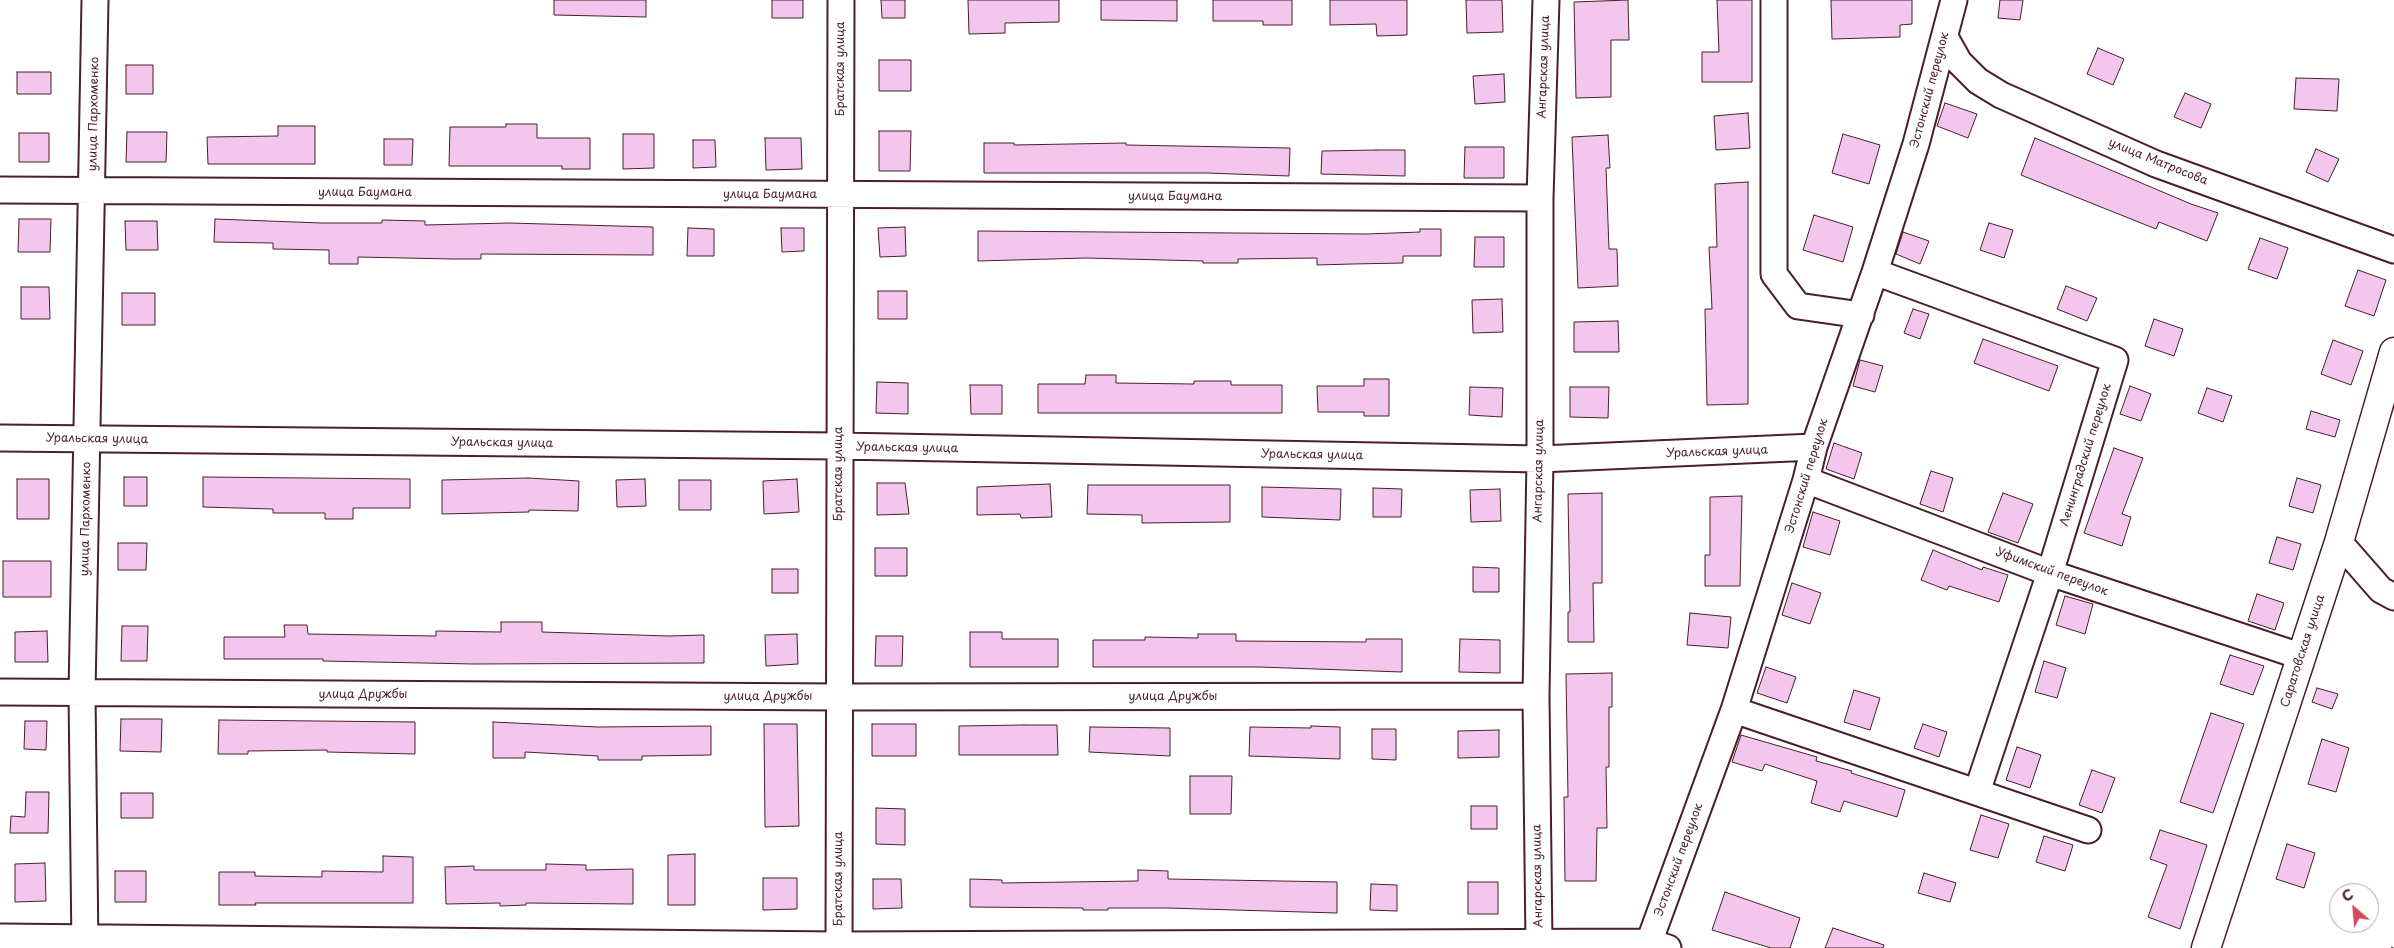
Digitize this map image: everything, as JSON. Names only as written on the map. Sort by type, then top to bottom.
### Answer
[{"type":"street","name":"улица Пархоменко","points":[[86,944],[82,693],[93,191],[95,0]]},
{"type":"street","name":"Братская улица","points":[[839,946],[841,0]]},
{"type":"street","name":"Ангарская улица","points":[[1539,943],[1536,696],[1540,459],[1540,198],[1546,0]]},
{"type":"street","points":[[1774,0],[1774,274],[1798,306],[1860,315]]},
{"type":"street","name":"Эстонский переулок","points":[[1655,946],[1734,710],[1806,480],[1814,447],[1875,272],[1916,144],[1954,0]]},
{"type":"street","name":"улица Матросова","points":[[1945,37],[1959,62],[1978,81],[2001,95],[2156,164],[2394,250]]},
{"type":"street","name":"улица Баумана","points":[[0,190],[841,196],[1540,198]]},
{"type":"street","name":"Ленинградский переулок","points":[[1875,272],[2115,360],[2050,573],[1977,792]]},
{"type":"street","name":"Саратовская улица","points":[[2206,948],[2300,656],[2339,542],[2394,352]]},
{"type":"street","name":"Уральская улица","points":[[0,438],[839,446],[1540,459],[1814,447]]},
{"type":"street","name":"Уфимский переулок","points":[[1806,480],[2050,573],[2300,656]]},
{"type":"street","points":[[2339,542],[2381,590],[2394,597]]},
{"type":"street","name":"улица Дружбы","points":[[0,692],[840,697],[1536,696]]},
{"type":"street","points":[[1734,710],[2088,830]]},
{"type":"street","points":[[0,937],[86,944],[839,946],[1539,943],[1655,946]]},
{"type":"path","points":[[2392,948],[2394,944]]},
{"type":"building","points":[[554,0],[646,0],[646,17],[554,15]]},
{"type":"building","points":[[772,0],[803,0],[803,18],[772,18]]},
{"type":"building","points":[[881,0],[905,0],[905,18],[882,18]]},
{"type":"building","points":[[968,0],[1059,0],[1059,22],[1005,23],[1005,33],[969,34]]},
{"type":"building","points":[[1101,0],[1177,0],[1177,21],[1101,20]]},
{"type":"building","points":[[1213,0],[1292,0],[1292,25],[1263,25],[1263,21],[1213,21]]},
{"type":"building","points":[[1330,0],[1407,0],[1407,35],[1377,36],[1376,24],[1330,25]]},
{"type":"building","points":[[1466,0],[1502,0],[1503,32],[1467,33]]},
{"type":"building","points":[[1628,0],[1629,40],[1611,40],[1611,97],[1576,98],[1574,2]]},
{"type":"building","points":[[1717,0],[1752,0],[1752,82],[1702,82],[1702,52],[1719,52]]},
{"type":"building","points":[[1831,0],[1912,0],[1912,24],[1900,25],[1900,37],[1832,39]]},
{"type":"building","points":[[2000,0],[2023,0],[2020,20],[1998,18]]},
{"type":"building","points":[[2098,48],[2124,59],[2113,85],[2087,74]]},
{"type":"building","points":[[879,60],[911,60],[911,91],[879,91]]},
{"type":"building","points":[[126,65],[153,65],[153,94],[126,94]]},
{"type":"building","points":[[17,72],[51,72],[51,94],[17,94]]},
{"type":"building","points":[[1504,74],[1505,102],[1475,104],[1473,76]]},
{"type":"building","points":[[2296,78],[2339,79],[2337,111],[2294,109]]},
{"type":"building","points":[[2185,93],[2211,104],[2201,128],[2174,117]]},
{"type":"building","points":[[1945,103],[1977,114],[1968,138],[1937,126]]},
{"type":"building","points":[[1748,113],[1750,148],[1716,150],[1714,116]]},
{"type":"building","points":[[506,124],[537,124],[537,138],[590,138],[590,169],[562,169],[562,166],[449,166],[450,127],[506,127]]},
{"type":"building","points":[[278,126],[315,126],[315,164],[208,164],[207,137],[278,136]]},
{"type":"building","points":[[879,131],[911,131],[910,171],[879,171]]},
{"type":"building","points":[[127,132],[167,132],[166,162],[126,162]]},
{"type":"building","points":[[19,133],[49,133],[49,162],[19,162]]},
{"type":"building","points":[[623,134],[654,134],[654,168],[623,169]]},
{"type":"building","points":[[1843,134],[1880,145],[1869,184],[1832,173]]},
{"type":"building","points":[[1608,135],[1610,168],[1606,168],[1609,249],[1617,249],[1618,286],[1578,288],[1572,137]]},
{"type":"building","points":[[765,138],[801,138],[802,169],[766,170]]},
{"type":"building","points":[[2035,138],[2191,204],[2218,213],[2207,241],[2159,222],[2156,229],[2021,175]]},
{"type":"building","points":[[384,139],[413,139],[412,165],[384,165]]},
{"type":"building","points":[[693,140],[715,140],[716,167],[693,168]]},
{"type":"building","points":[[984,143],[1014,143],[1014,145],[1126,143],[1126,145],[1290,148],[1289,176],[1206,173],[984,173]]},
{"type":"building","points":[[1465,147],[1504,147],[1504,178],[1464,178]]},
{"type":"building","points":[[2316,149],[2339,159],[2328,182],[2306,172]]},
{"type":"building","points":[[1405,150],[1405,176],[1321,174],[1322,151]]},
{"type":"building","points":[[1748,182],[1748,404],[1707,405],[1705,309],[1712,309],[1709,247],[1717,247],[1715,184]]},
{"type":"building","points":[[1814,215],[1853,227],[1843,262],[1803,250]]},
{"type":"building","points":[[19,219],[51,219],[50,252],[18,252]]},
{"type":"building","points":[[215,219],[322,223],[382,223],[382,220],[425,221],[425,225],[509,223],[653,227],[653,255],[481,254],[481,259],[358,257],[358,264],[329,264],[329,250],[273,249],[273,243],[214,242]]},
{"type":"building","points":[[125,221],[157,221],[158,250],[126,250]]},
{"type":"building","points":[[1989,223],[2013,230],[2004,258],[1980,250]]},
{"type":"building","points":[[905,227],[906,256],[880,257],[878,228]]},
{"type":"building","points":[[688,228],[714,229],[714,256],[687,256]]},
{"type":"building","points":[[781,228],[804,228],[804,251],[782,252]]},
{"type":"building","points":[[1420,229],[1441,229],[1441,256],[1403,256],[1403,263],[1317,265],[1317,258],[1238,259],[1238,263],[1086,258],[978,261],[978,231],[1367,234],[1420,232]]},
{"type":"building","points":[[1903,232],[1929,241],[1920,264],[1896,254]]},
{"type":"building","points":[[1475,237],[1504,237],[1504,267],[1474,267]]},
{"type":"building","points":[[2260,238],[2288,248],[2277,279],[2248,269]]},
{"type":"building","points":[[2358,270],[2386,280],[2374,316],[2345,306]]},
{"type":"building","points":[[2066,286],[2097,298],[2087,321],[2057,309]]},
{"type":"building","points":[[21,287],[49,287],[50,319],[21,319]]},
{"type":"building","points":[[878,291],[907,291],[907,319],[878,319]]},
{"type":"building","points":[[122,293],[155,293],[155,325],[122,325]]},
{"type":"building","points":[[1502,299],[1503,332],[1473,333],[1472,300]]},
{"type":"building","points":[[1913,309],[1929,314],[1920,339],[1904,333]]},
{"type":"building","points":[[2154,319],[2183,329],[2174,356],[2145,346]]},
{"type":"building","points":[[1618,321],[1619,352],[1574,352],[1574,322]]},
{"type":"building","points":[[1983,339],[2058,366],[2049,391],[1974,363]]},
{"type":"building","points":[[2333,340],[2363,351],[2351,385],[2321,374]]},
{"type":"building","points":[[1860,360],[1883,366],[1875,392],[1853,386]]},
{"type":"building","points":[[1086,375],[1116,375],[1116,383],[1194,384],[1194,381],[1231,381],[1231,385],[1282,385],[1282,413],[1038,413],[1038,384],[1085,384]]},
{"type":"building","points":[[1364,379],[1389,379],[1389,416],[1364,416],[1364,412],[1318,412],[1317,386],[1364,386]]},
{"type":"building","points":[[877,382],[908,383],[908,414],[876,413]]},
{"type":"building","points":[[970,385],[1002,385],[1002,414],[971,414]]},
{"type":"building","points":[[2130,386],[2151,394],[2141,421],[2120,414]]},
{"type":"building","points":[[1470,387],[1503,388],[1502,417],[1469,415]]},
{"type":"building","points":[[1570,387],[1609,387],[1608,418],[1570,417]]},
{"type":"building","points":[[2207,388],[2232,396],[2223,422],[2198,413]]},
{"type":"building","points":[[2311,411],[2340,420],[2335,437],[2306,429]]},
{"type":"building","points":[[1834,443],[1862,453],[1854,479],[1826,469]]},
{"type":"building","points":[[2114,448],[2143,458],[2122,514],[2131,517],[2122,546],[2084,533]]},
{"type":"building","points":[[1931,471],[1953,478],[1943,512],[1920,504]]},
{"type":"building","points":[[124,477],[147,477],[147,506],[124,506]]},
{"type":"building","points":[[203,477],[410,479],[410,508],[353,508],[353,519],[325,519],[325,513],[273,513],[273,509],[203,507]]},
{"type":"building","points":[[528,478],[579,481],[578,511],[529,510],[529,512],[442,514],[442,480]]},
{"type":"building","points":[[2297,478],[2321,485],[2313,513],[2289,506]]},
{"type":"building","points":[[17,479],[49,479],[49,519],[17,519]]},
{"type":"building","points":[[645,479],[646,506],[617,507],[616,480]]},
{"type":"building","points":[[797,479],[799,512],[764,514],[763,481]]},
{"type":"building","points":[[679,480],[711,480],[711,510],[679,510]]},
{"type":"building","points":[[877,483],[905,483],[909,514],[877,515]]},
{"type":"building","points":[[1050,484],[1052,517],[1021,518],[1020,514],[977,515],[977,487]]},
{"type":"building","points":[[1088,485],[1230,485],[1230,522],[1142,523],[1142,515],[1087,514]]},
{"type":"building","points":[[1262,487],[1341,489],[1340,520],[1262,517]]},
{"type":"building","points":[[1373,488],[1402,489],[1401,517],[1373,517]]},
{"type":"building","points":[[1500,489],[1501,521],[1471,522],[1470,490]]},
{"type":"building","points":[[1602,493],[1602,583],[1593,583],[1594,642],[1568,642],[1568,612],[1570,612],[1568,494]]},
{"type":"building","points":[[2003,493],[2033,504],[2018,543],[1988,532]]},
{"type":"building","points":[[1742,496],[1740,586],[1705,586],[1705,555],[1710,555],[1710,497]]},
{"type":"building","points":[[1813,512],[1840,521],[1830,555],[1803,547]]},
{"type":"building","points":[[2277,537],[2301,544],[2293,570],[2269,563]]},
{"type":"building","points":[[118,543],[147,543],[146,570],[118,570]]},
{"type":"building","points":[[875,548],[907,548],[907,576],[875,576]]},
{"type":"building","points":[[1933,550],[1982,570],[1983,567],[2008,575],[1999,602],[1949,586],[1947,590],[1921,580]]},
{"type":"building","points":[[3,561],[51,561],[51,597],[3,597]]},
{"type":"building","points":[[1473,567],[1499,568],[1499,592],[1473,592]]},
{"type":"building","points":[[772,569],[798,569],[798,593],[772,593]]},
{"type":"building","points":[[1792,583],[1821,593],[1810,624],[1782,615]]},
{"type":"building","points":[[2257,594],[2284,603],[2275,630],[2248,621]]},
{"type":"building","points":[[2065,596],[2093,604],[2085,634],[2056,625]]},
{"type":"building","points":[[1690,613],[1731,617],[1728,648],[1687,645]]},
{"type":"building","points":[[501,622],[542,622],[542,632],[669,636],[704,635],[704,663],[474,664],[323,661],[323,659],[224,659],[224,637],[285,637],[284,625],[307,625],[308,634],[436,636],[436,631],[501,632]]},
{"type":"building","points":[[122,626],[148,626],[147,661],[121,661]]},
{"type":"building","points":[[47,631],[48,662],[15,662],[15,632]]},
{"type":"building","points":[[970,632],[1002,632],[1002,639],[1058,639],[1058,667],[970,667]]},
{"type":"building","points":[[797,634],[798,664],[766,666],[765,635]]},
{"type":"building","points":[[1198,634],[1236,634],[1236,641],[1366,642],[1366,639],[1402,639],[1402,672],[1259,667],[1093,667],[1093,640],[1145,640],[1145,637],[1198,638]]},
{"type":"building","points":[[876,636],[903,636],[902,666],[875,666]]},
{"type":"building","points":[[1460,639],[1500,640],[1500,673],[1459,672]]},
{"type":"building","points":[[2230,655],[2264,666],[2253,695],[2220,684]]},
{"type":"building","points":[[2044,661],[2066,668],[2057,698],[2035,692]]},
{"type":"building","points":[[1766,667],[1796,677],[1787,703],[1757,693]]},
{"type":"building","points":[[1612,673],[1612,707],[1609,707],[1609,767],[1606,767],[1607,828],[1597,828],[1596,881],[1565,881],[1564,797],[1568,797],[1566,674]]},
{"type":"building","points":[[2317,688],[2338,694],[2332,709],[2312,702]]},
{"type":"building","points":[[1854,690],[1880,698],[1870,730],[1844,722]]},
{"type":"building","points":[[2211,713],[2244,724],[2213,813],[2180,802]]},
{"type":"building","points":[[121,719],[162,719],[161,752],[120,751]]},
{"type":"building","points":[[219,720],[415,722],[415,754],[327,752],[327,750],[248,751],[248,754],[218,754]]},
{"type":"building","points":[[25,721],[47,721],[46,750],[24,749]]},
{"type":"building","points":[[493,722],[598,727],[711,726],[711,755],[642,756],[642,760],[598,760],[598,756],[525,752],[525,758],[493,758]]},
{"type":"building","points":[[764,724],[797,724],[799,826],[765,827]]},
{"type":"building","points":[[872,724],[916,724],[916,756],[872,756]]},
{"type":"building","points":[[1923,724],[1947,732],[1939,757],[1914,748]]},
{"type":"building","points":[[1057,725],[1058,755],[959,755],[959,726]]},
{"type":"building","points":[[1311,726],[1340,727],[1340,759],[1249,756],[1250,727],[1311,728]]},
{"type":"building","points":[[1090,727],[1170,728],[1170,756],[1089,752]]},
{"type":"building","points":[[1372,729],[1396,729],[1396,760],[1372,759]]},
{"type":"building","points":[[1499,730],[1499,757],[1458,758],[1458,731]]},
{"type":"building","points":[[1741,735],[1817,757],[1816,761],[1852,771],[1851,773],[1905,790],[1897,817],[1844,801],[1840,812],[1811,803],[1817,781],[1765,764],[1762,771],[1732,762]]},
{"type":"building","points":[[2322,739],[2349,748],[2336,792],[2308,784]]},
{"type":"building","points":[[2017,747],[2041,755],[2030,788],[2006,780]]},
{"type":"building","points":[[2092,770],[2115,778],[2102,813],[2079,805]]},
{"type":"building","points":[[1190,776],[1232,776],[1231,814],[1190,814]]},
{"type":"building","points":[[26,792],[49,792],[48,833],[10,833],[11,816],[25,817]]},
{"type":"building","points":[[121,793],[153,793],[153,818],[121,818]]},
{"type":"building","points":[[1471,806],[1497,806],[1497,829],[1471,829]]},
{"type":"building","points":[[876,808],[905,809],[905,845],[876,844]]},
{"type":"building","points":[[1981,815],[2009,824],[1998,858],[1970,850]]},
{"type":"building","points":[[2160,830],[2207,845],[2180,929],[2148,917],[2167,865],[2150,859]]},
{"type":"building","points":[[2044,836],[2073,845],[2065,871],[2036,862]]},
{"type":"building","points":[[2287,844],[2315,853],[2304,888],[2276,879]]},
{"type":"building","points":[[695,854],[695,905],[668,905],[668,855]]},
{"type":"building","points":[[383,856],[413,857],[413,903],[255,903],[256,905],[219,905],[219,872],[255,872],[255,876],[322,877],[322,871],[383,872]]},
{"type":"building","points":[[45,863],[46,901],[15,902],[15,864]]},
{"type":"building","points":[[546,864],[586,865],[586,870],[633,869],[633,904],[526,903],[526,905],[500,906],[500,903],[446,904],[445,867],[474,866],[474,870],[546,870]]},
{"type":"building","points":[[1138,870],[1168,871],[1168,879],[1337,882],[1337,913],[1167,908],[1083,910],[1083,908],[970,907],[970,879],[1002,880],[1002,883],[1138,881]]},
{"type":"building","points":[[115,871],[146,871],[146,902],[115,902]]},
{"type":"building","points":[[1924,873],[1956,883],[1950,902],[1918,893]]},
{"type":"building","points":[[763,878],[797,878],[797,909],[763,910]]},
{"type":"building","points":[[873,879],[901,879],[902,908],[873,909]]},
{"type":"building","points":[[1468,882],[1498,882],[1498,914],[1468,914]]},
{"type":"building","points":[[1371,884],[1397,885],[1397,911],[1370,910]]},
{"type":"building","points":[[1725,892],[1800,918],[1790,948],[1771,948],[1712,930]]},
{"type":"building","points":[[1833,928],[1884,945],[1883,948],[1825,948]]}]
